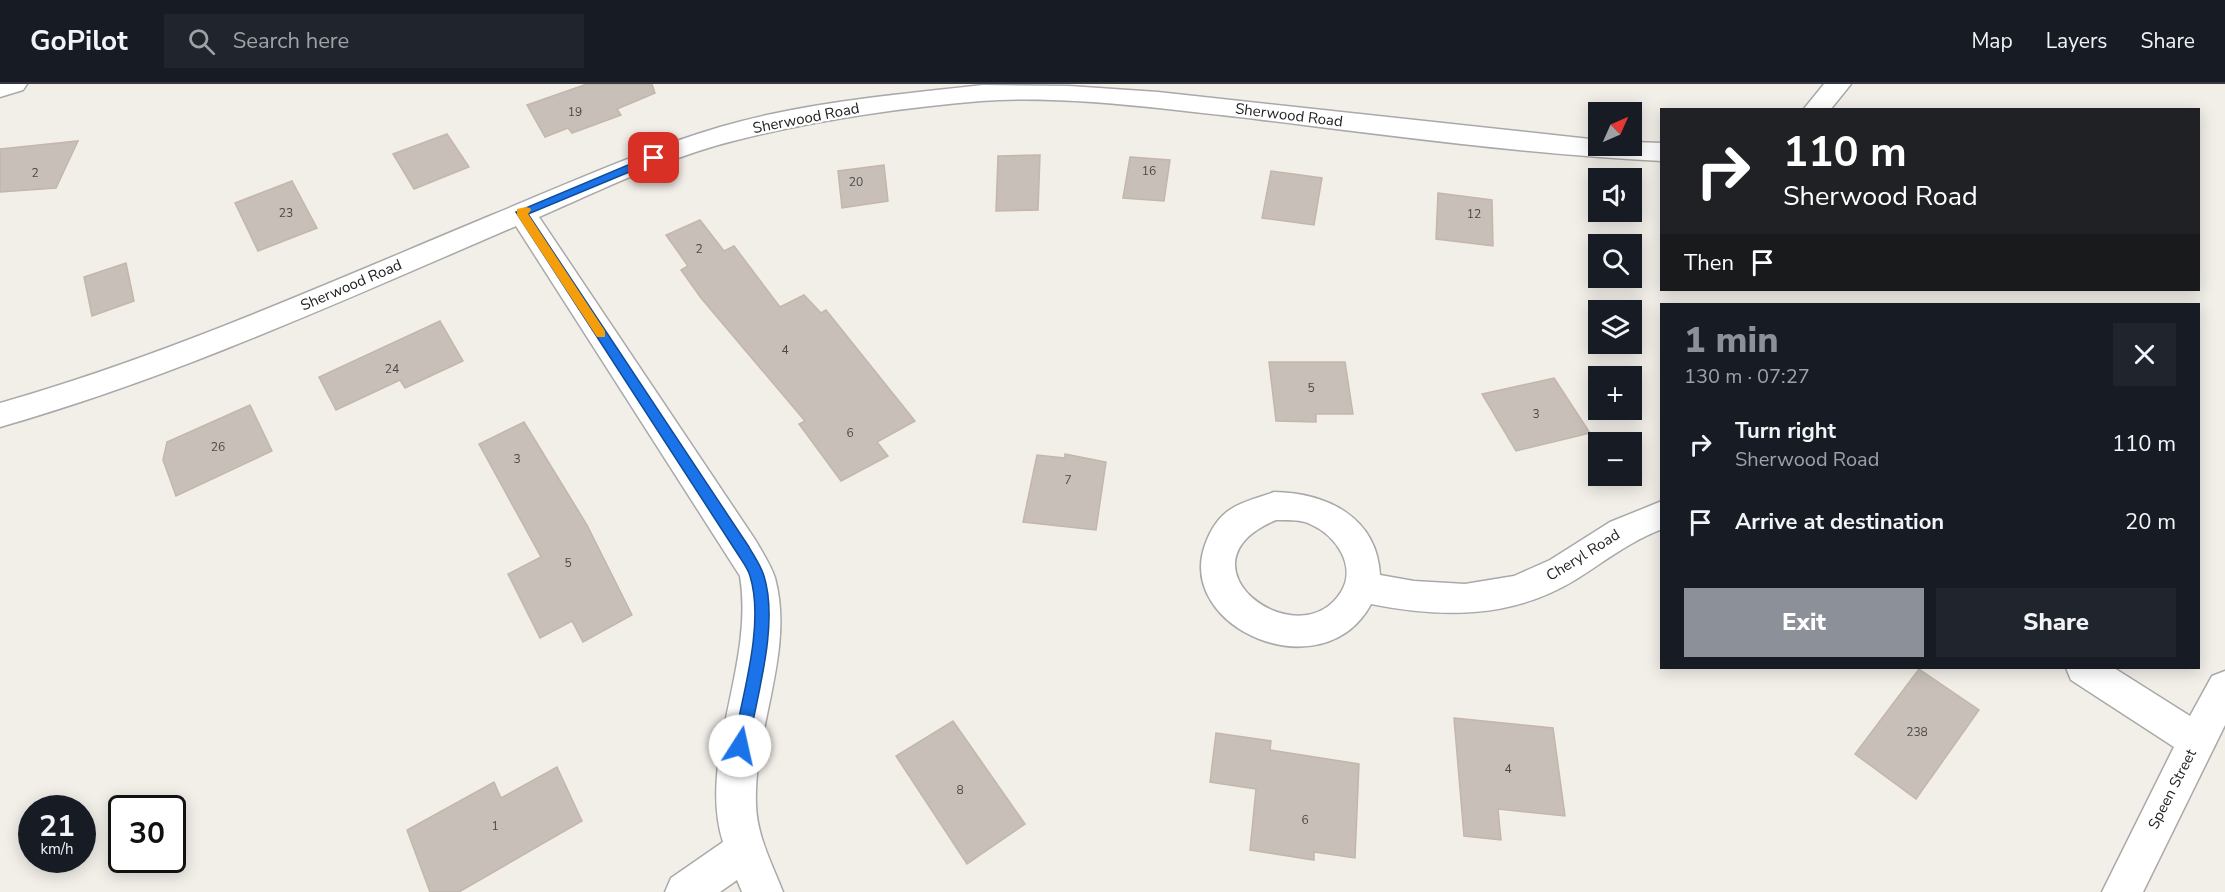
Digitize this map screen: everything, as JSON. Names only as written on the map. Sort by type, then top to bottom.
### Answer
[{"type":"street","points":[[0,89],[14,84]]},
{"type":"street","points":[[1818,108],[1838,84]]},
{"type":"street","name":"Sherwood Road","points":[[0,415],[74,394],[208,345],[638,164],[729,133],[831,111],[983,93],[1069,94],[1147,99],[1579,148],[1660,152]]},
{"type":"street","points":[[521,212],[744,551],[757,576],[762,606],[760,640],[736,766],[736,807],[745,851],[763,892]]},
{"type":"street","name":"Cheryl Road","points":[[1362,587],[1409,597],[1448,601],[1486,599],[1523,590],[1561,571],[1608,538],[1638,522],[1660,515]]},
{"type":"street","points":[[2086,669],[2197,741]]},
{"type":"street","name":"Speen Street","points":[[2122,892],[2225,688]]},
{"type":"street","points":[[685,892],[745,851]]},
{"type":"building","points":[[587,84],[652,84],[655,93],[617,109],[621,115],[572,133],[568,128],[545,137],[527,105]]},
{"type":"building","points":[[447,134],[469,167],[414,189],[393,154]]},
{"type":"building","points":[[78,141],[56,188],[0,192],[0,149]]},
{"type":"building","points":[[1040,155],[1038,210],[996,211],[998,156]]},
{"type":"building","points":[[1130,157],[1170,160],[1164,201],[1123,198]]},
{"type":"building","points":[[884,165],[888,201],[842,208],[838,171]]},
{"type":"building","points":[[1271,171],[1322,178],[1314,225],[1262,218]]},
{"type":"building","points":[[292,181],[317,228],[258,251],[235,203]]},
{"type":"building","points":[[1438,193],[1492,200],[1493,246],[1436,239]]},
{"type":"building","points":[[700,220],[724,251],[734,246],[780,307],[804,295],[821,313],[826,310],[915,421],[877,442],[888,456],[841,481],[799,424],[805,421],[701,298],[681,270],[688,266],[666,235]]},
{"type":"building","points":[[126,263],[134,301],[92,316],[84,277]]},
{"type":"building","points":[[440,321],[463,361],[405,388],[400,380],[336,410],[319,377]]},
{"type":"building","points":[[1269,362],[1345,362],[1353,414],[1316,414],[1316,422],[1276,421]]},
{"type":"building","points":[[1554,378],[1589,432],[1516,451],[1482,394]]},
{"type":"building","points":[[250,405],[272,451],[176,496],[163,460],[167,442]]},
{"type":"building","points":[[524,422],[587,525],[632,615],[583,642],[572,621],[540,638],[508,574],[541,557],[479,444]]},
{"type":"building","points":[[1065,454],[1106,462],[1096,530],[1023,522],[1037,455],[1065,458]]},
{"type":"building","points":[[1919,669],[1979,710],[1916,799],[1855,754]]},
{"type":"building","points":[[1454,718],[1553,728],[1565,816],[1498,809],[1501,840],[1464,836]]},
{"type":"building","points":[[953,721],[1025,824],[967,864],[896,756]]},
{"type":"building","points":[[1216,733],[1271,741],[1270,750],[1359,764],[1355,858],[1314,852],[1314,860],[1250,850],[1256,789],[1210,782]]},
{"type":"building","points":[[557,767],[582,821],[459,892],[430,892],[407,830],[494,782],[501,798]]},
{"type":"slow traffic","points":[[526,210],[521,212],[601,334]]},
{"type":"route","points":[[654,158],[521,212],[744,551],[757,576],[762,606],[760,640],[740,746]]}]
